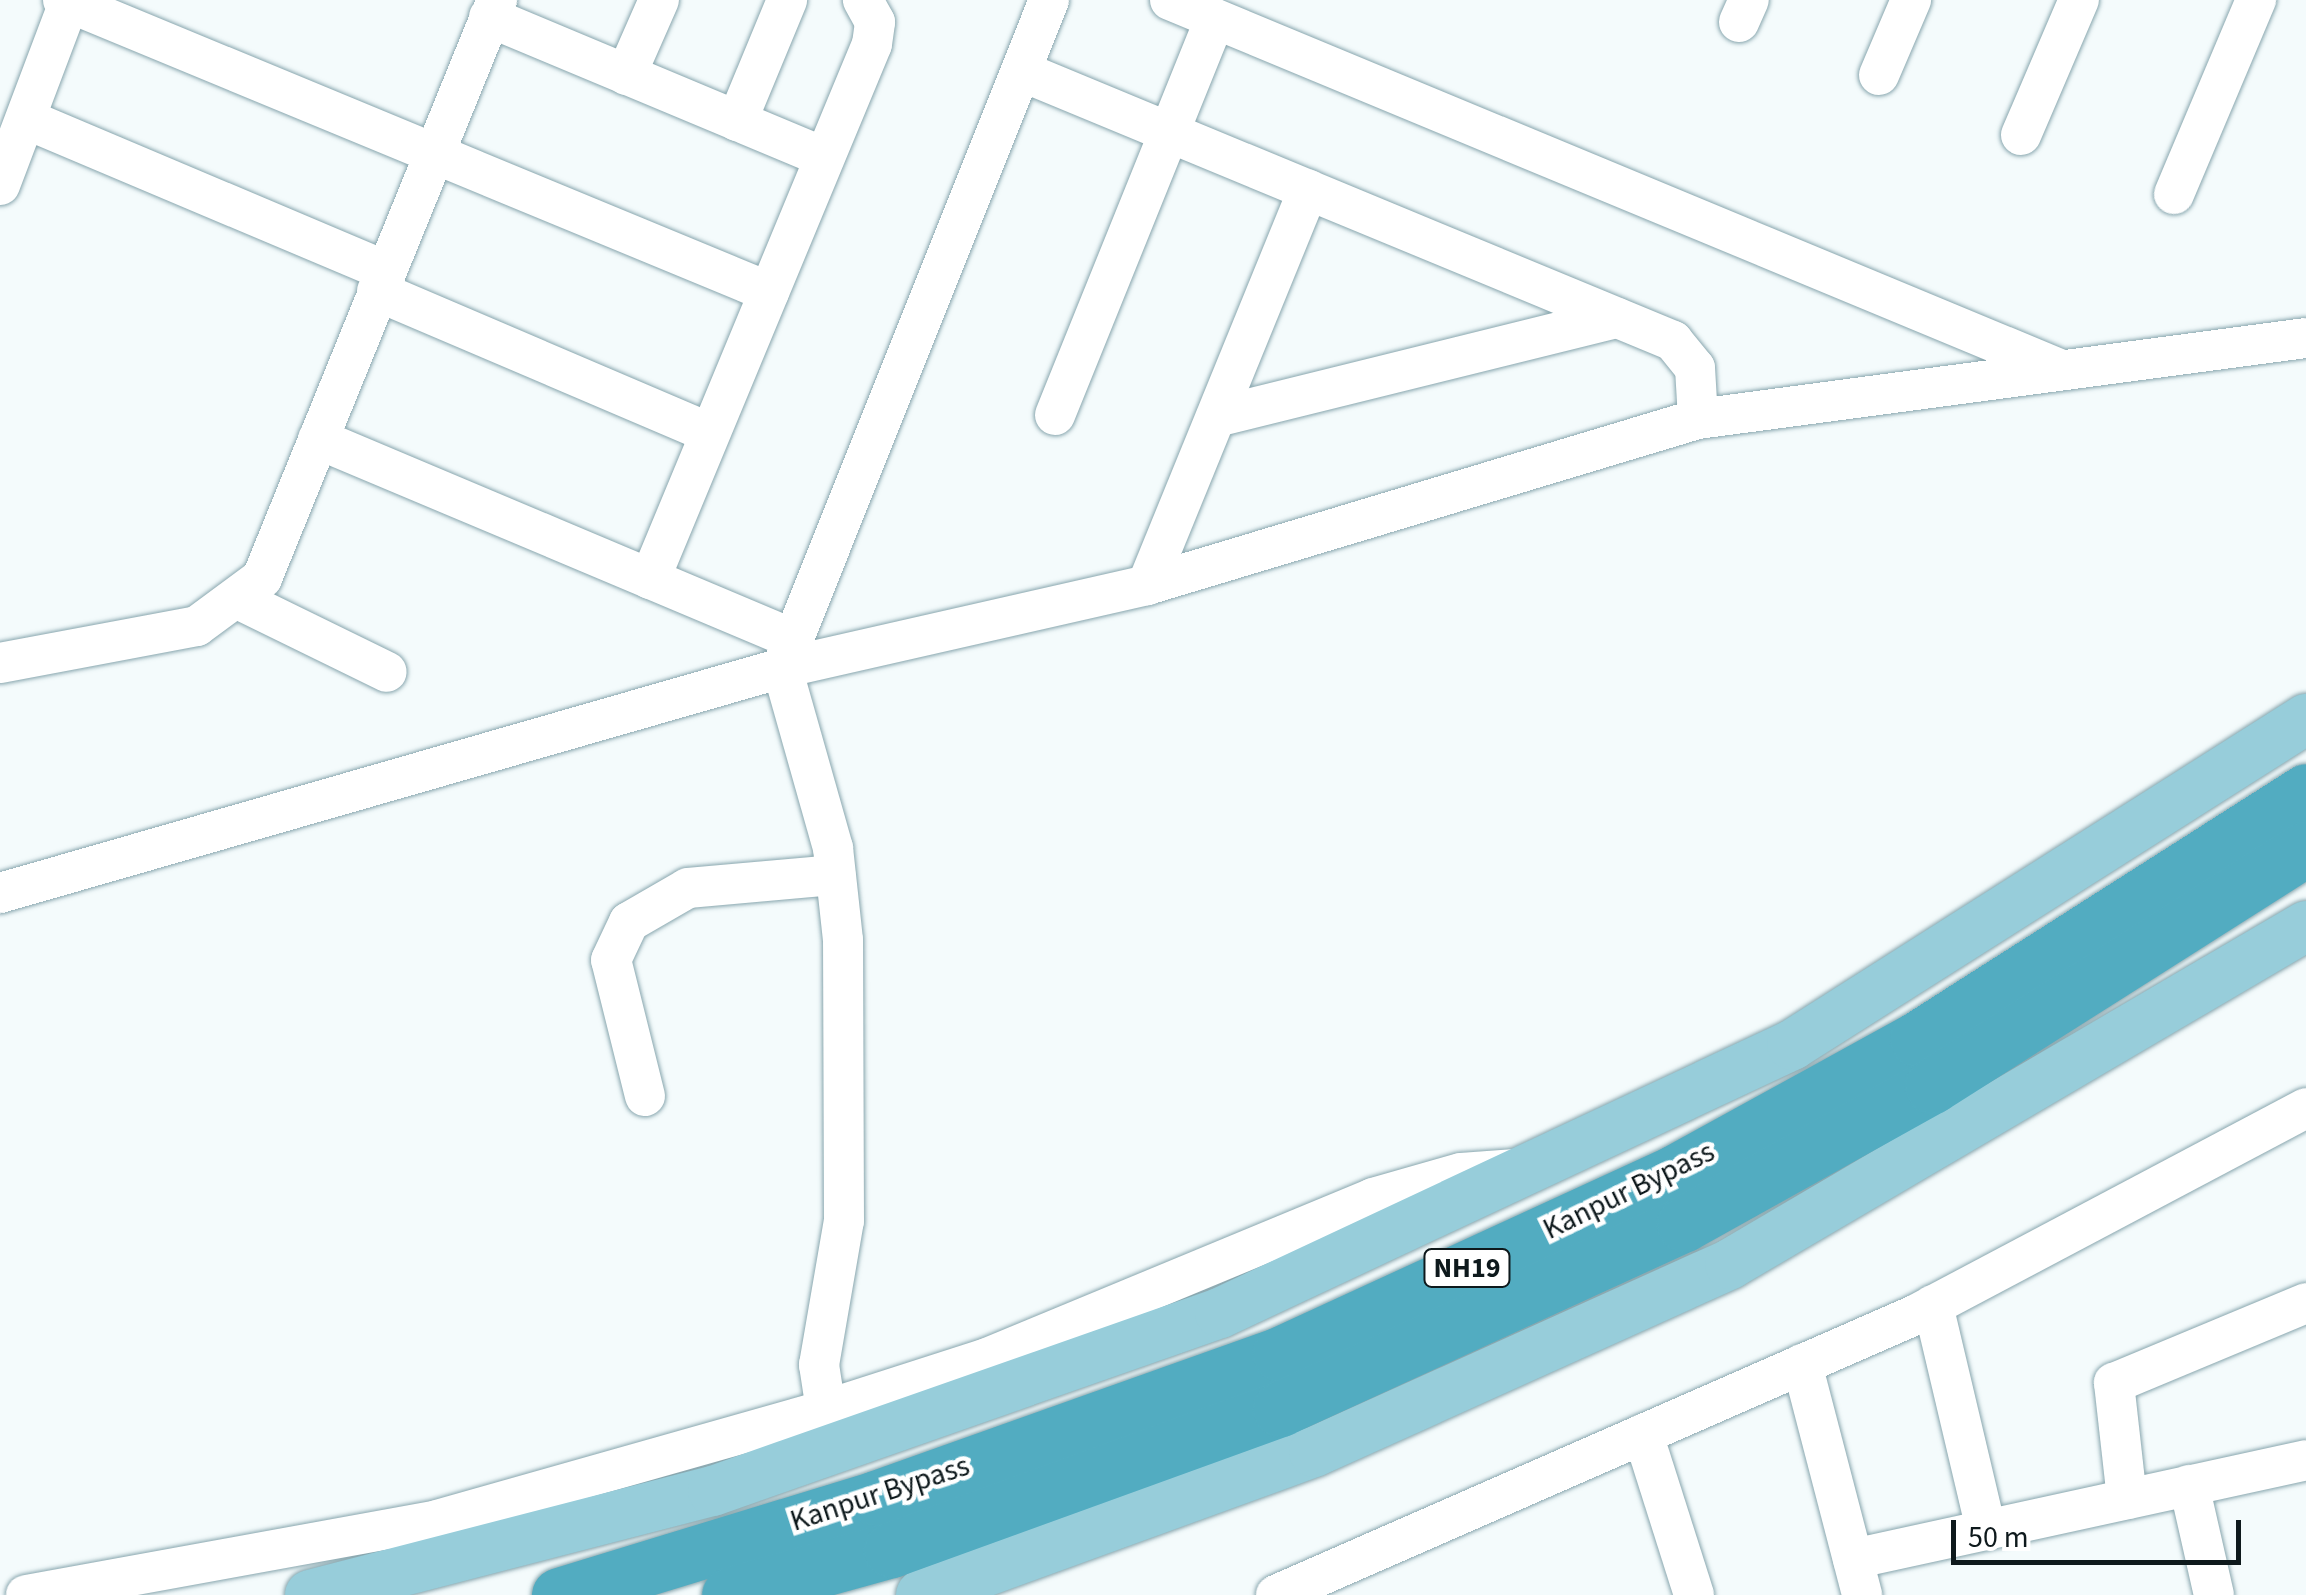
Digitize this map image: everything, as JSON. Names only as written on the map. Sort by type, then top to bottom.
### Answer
[{"type":"highway","name":"Kanpur Bypass","points":[[559,1595],[876,1498],[1280,1354],[1675,1172],[1916,1039],[2306,791]]},
{"type":"highway","name":"Kanpur Bypass","points":[[729,1595],[891,1550],[1280,1409],[1684,1224],[1932,1086],[2306,849]]},
{"type":"main road","points":[[310,1595],[713,1491],[1220,1312],[1544,1167],[1792,1045],[2306,718]]},
{"type":"main road","points":[[921,1595],[1258,1473],[1730,1264],[2306,926]]},
{"type":"street","points":[[626,75],[659,0]]},
{"type":"street","points":[[738,121],[787,0]]},
{"type":"street","points":[[650,579],[872,44],[875,22],[863,0]]},
{"type":"street","points":[[826,1410],[819,1365],[844,1221],[836,874],[788,654],[1050,0]]},
{"type":"street","points":[[1170,0],[2068,373]]},
{"type":"street","points":[[1879,75],[1910,0]]},
{"type":"street","points":[[2020,135],[2079,0]]},
{"type":"street","points":[[2174,194],[2256,0]]},
{"type":"street","points":[[0,186],[15,130],[67,1],[769,292]]},
{"type":"street","points":[[0,663],[198,626],[242,601],[262,578],[493,9],[626,75],[824,157]]},
{"type":"street","points":[[1055,416],[1215,18]]},
{"type":"street","points":[[1020,71],[1616,318],[1687,354],[1700,384],[1698,419]]},
{"type":"street","points":[[15,130],[382,281],[710,433]]},
{"type":"street","points":[[1147,585],[1308,190]]},
{"type":"street","points":[[1216,416],[1616,318]]},
{"type":"street","points":[[0,893],[788,654],[1147,585],[1698,419],[2068,373],[2306,338]]},
{"type":"street","points":[[318,440],[650,579],[788,654]]},
{"type":"street","points":[[242,601],[387,672]]},
{"type":"street","points":[[645,1096],[611,960],[629,922],[688,888],[836,874]]},
{"type":"street","points":[[1276,1595],[1327,1584],[1644,1434],[1933,1306],[2306,1108]]},
{"type":"street","points":[[26,1595],[438,1520],[826,1410],[988,1358],[1372,1198],[1461,1172],[1544,1167]]},
{"type":"street","points":[[2127,1499],[2114,1383],[2306,1303]]},
{"type":"street","points":[[1933,1306],[1986,1530]]},
{"type":"street","points":[[1802,1364],[1858,1577],[1986,1530],[2306,1460]]},
{"type":"street","points":[[1644,1434],[1694,1595]]},
{"type":"street","points":[[2190,1485],[2214,1595]]}]
